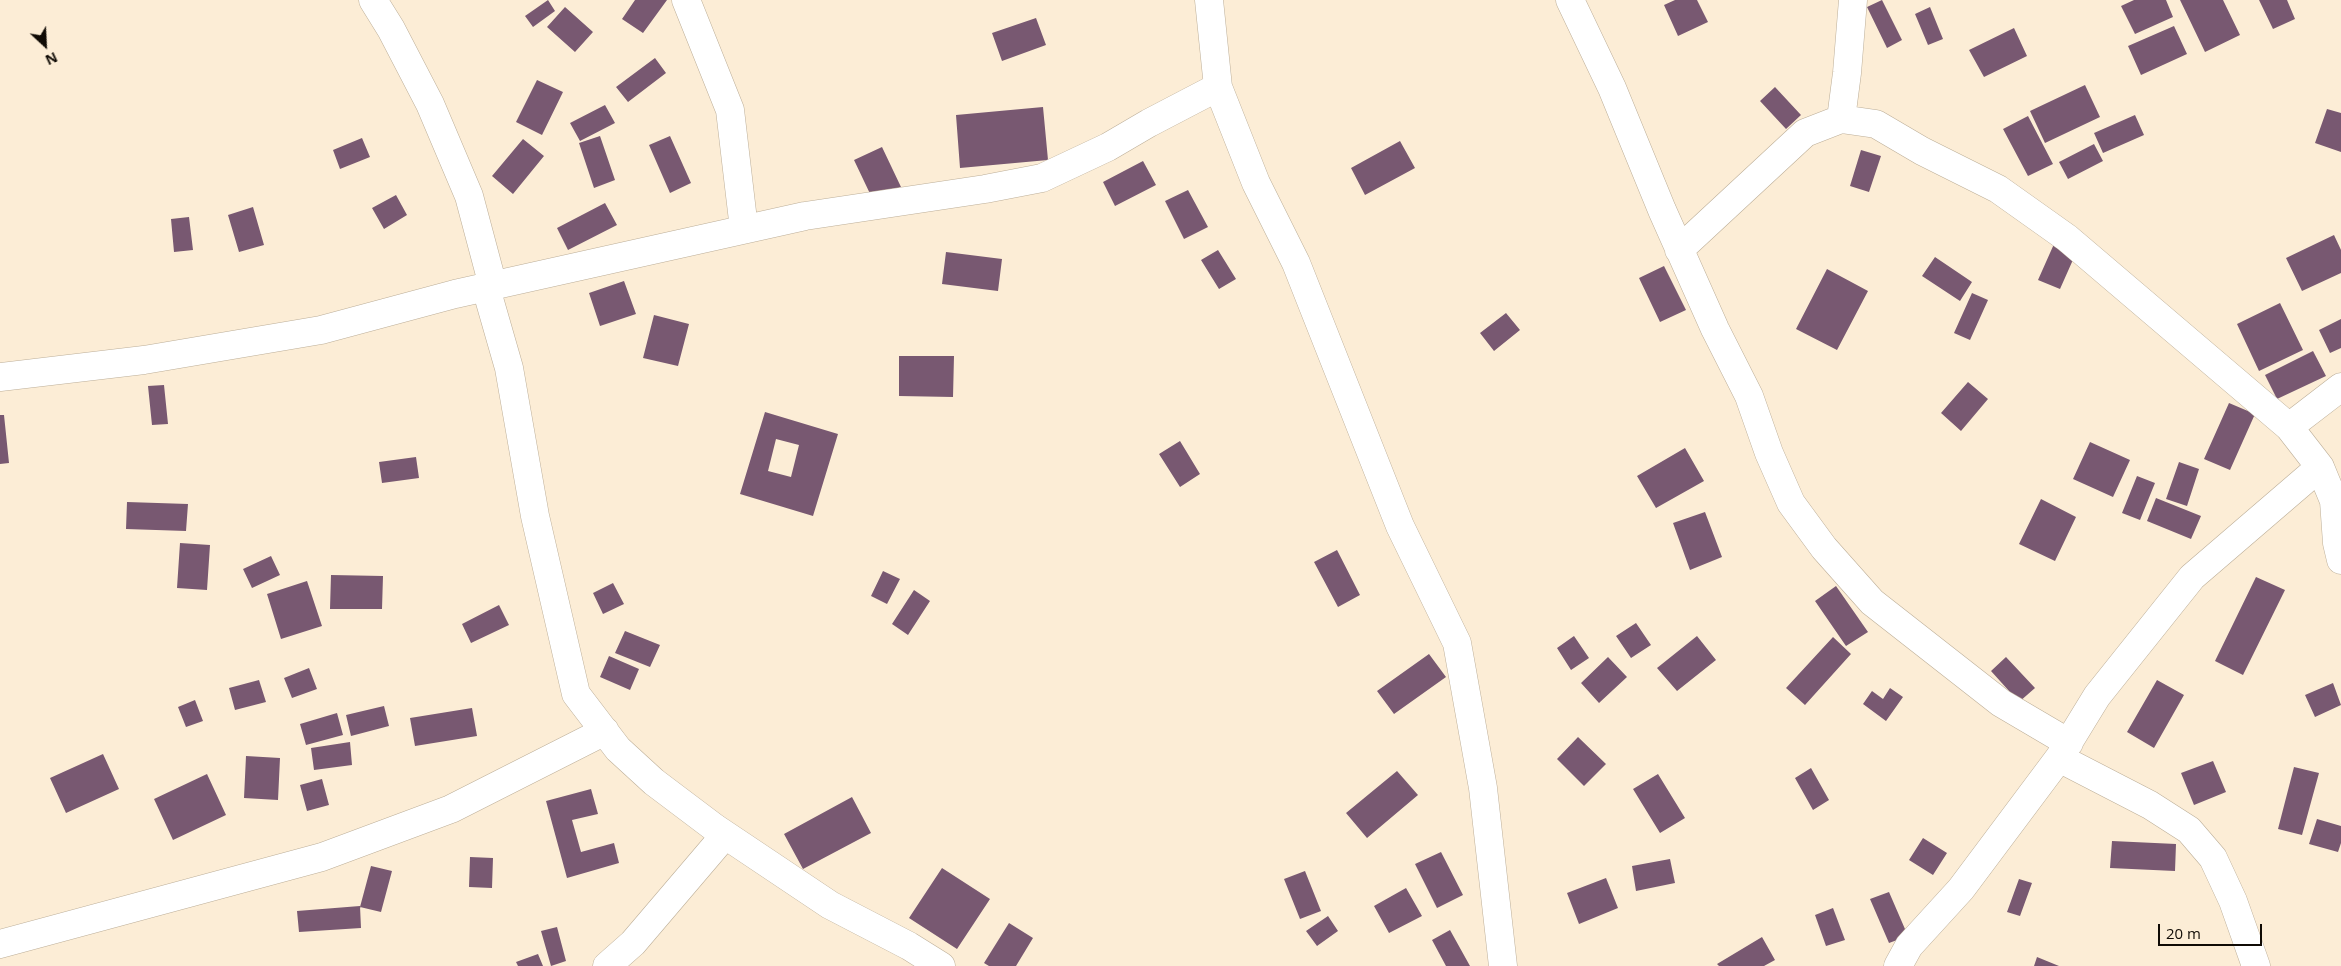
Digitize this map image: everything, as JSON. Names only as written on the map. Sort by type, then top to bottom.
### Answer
[{"type":"street","points":[[373,0],[391,29],[430,104],[469,196],[509,368],[535,516],[576,694],[618,749],[654,782],[725,834],[830,904],[909,946],[941,966]]},
{"type":"street","points":[[686,0],[730,110],[744,229]]},
{"type":"street","points":[[1209,0],[1218,87],[1256,183],[1300,272],[1400,526],[1457,643],[1483,788],[1503,966]]},
{"type":"street","points":[[1570,0],[1612,88],[1679,250],[1715,329],[1750,396],[1769,453],[1791,503],[1824,548],[1872,602],[2001,704],[2064,750],[2189,830],[2213,858],[2233,901],[2256,966]]},
{"type":"street","points":[[1841,119],[1853,0]]},
{"type":"street","points":[[0,377],[144,360],[321,330],[490,287],[814,214],[985,189],[1042,178],[1108,147],[1150,122],[1218,87]]},
{"type":"street","points":[[1679,250],[1805,133],[1841,119],[1876,124],[1922,151],[1998,190],[2067,238],[2289,427],[2320,466],[2334,501],[2336,543],[2341,560]]},
{"type":"street","points":[[2289,427],[2341,386]]},
{"type":"street","points":[[1898,966],[1909,946],[1961,889],[2064,750],[2096,696],[2192,577],[2320,466]]},
{"type":"street","points":[[0,944],[322,857],[451,810],[605,731]]},
{"type":"street","points":[[607,966],[633,943],[725,834]]},
{"type":"building","points":[[548,0],[555,11],[533,27],[525,16]]},
{"type":"building","points":[[635,0],[667,0],[643,33],[622,19]]},
{"type":"building","points":[[1675,0],[1697,0],[1708,22],[1678,36],[1664,5]]},
{"type":"building","points":[[1882,0],[1902,40],[1887,48],[1867,7]]},
{"type":"building","points":[[2134,0],[2166,0],[2173,17],[2135,34],[2121,6]]},
{"type":"building","points":[[2180,0],[2223,0],[2240,35],[2205,52]]},
{"type":"building","points":[[2259,0],[2287,0],[2295,19],[2273,29]]},
{"type":"building","points":[[565,7],[593,32],[575,52],[547,27]]},
{"type":"building","points":[[1930,7],[1943,39],[1928,45],[1915,14]]},
{"type":"building","points":[[1036,18],[1046,45],[1002,61],[992,33]]},
{"type":"building","points":[[2174,26],[2187,54],[2141,75],[2128,46]]},
{"type":"building","points":[[2014,28],[2027,56],[1984,77],[1969,50]]},
{"type":"building","points":[[655,58],[666,73],[628,102],[616,87]]},
{"type":"building","points":[[537,80],[563,92],[542,135],[516,122]]},
{"type":"building","points":[[2085,85],[2100,117],[2045,143],[2030,111]]},
{"type":"building","points":[[1775,87],[1801,115],[1786,129],[1760,101]]},
{"type":"building","points":[[605,105],[615,123],[580,141],[570,123]]},
{"type":"building","points":[[1043,107],[1048,160],[960,168],[956,115]]},
{"type":"building","points":[[2327,109],[2341,113],[2341,152],[2315,143]]},
{"type":"building","points":[[2135,115],[2144,135],[2103,153],[2094,133]]},
{"type":"building","points":[[2028,116],[2053,164],[2028,176],[2003,129]]},
{"type":"building","points":[[600,136],[615,180],[594,188],[579,143]]},
{"type":"building","points":[[670,136],[691,183],[670,193],[649,145]]},
{"type":"building","points":[[362,138],[370,157],[340,169],[333,150]]},
{"type":"building","points":[[523,139],[544,156],[513,194],[492,176]]},
{"type":"building","points":[[1400,141],[1415,168],[1365,195],[1351,168]]},
{"type":"building","points":[[2094,144],[2103,161],[2068,179],[2059,162]]},
{"type":"building","points":[[882,147],[901,187],[873,200],[854,160]]},
{"type":"building","points":[[1861,150],[1881,156],[1869,192],[1850,186]]},
{"type":"building","points":[[1143,161],[1156,185],[1115,206],[1103,182]]},
{"type":"building","points":[[1188,190],[1208,227],[1184,239],[1165,201]]},
{"type":"building","points":[[396,195],[407,215],[384,229],[372,208]]},
{"type":"building","points":[[605,203],[617,225],[568,250],[557,228]]},
{"type":"building","points":[[253,207],[264,245],[239,252],[228,215]]},
{"type":"building","points":[[189,217],[193,250],[174,252],[171,219]]},
{"type":"building","points":[[2334,235],[2341,250],[2341,273],[2302,291],[2286,258]]},
{"type":"building","points":[[2054,244],[2076,253],[2060,289],[2038,280]]},
{"type":"building","points":[[1218,250],[1236,279],[1219,289],[1201,260]]},
{"type":"building","points":[[946,252],[1002,259],[998,291],[942,284]]},
{"type":"building","points":[[1935,257],[1972,282],[1960,301],[1922,276]]},
{"type":"building","points":[[1664,266],[1686,310],[1660,322],[1639,278]]},
{"type":"building","points":[[1827,269],[1868,291],[1837,350],[1796,329]]},
{"type":"building","points":[[624,281],[636,314],[600,326],[589,293]]},
{"type":"building","points":[[1972,293],[1988,300],[1970,340],[1954,333]]},
{"type":"building","points":[[2280,303],[2303,350],[2259,371],[2237,324]]},
{"type":"building","points":[[1506,313],[1520,330],[1494,351],[1480,333]]},
{"type":"building","points":[[654,315],[689,324],[678,366],[643,358]]},
{"type":"building","points":[[2341,319],[2341,348],[2330,353],[2319,330]]},
{"type":"building","points":[[2313,351],[2326,376],[2277,399],[2265,375]]},
{"type":"building","points":[[899,356],[954,356],[953,397],[899,396]]},
{"type":"building","points":[[1968,382],[1988,399],[1961,431],[1941,413]]},
{"type":"building","points":[[164,385],[168,424],[152,425],[148,386]]},
{"type":"building","points":[[2229,403],[2255,414],[2230,470],[2204,459]]},
{"type":"building","points":[[765,412],[838,434],[813,516],[740,494]],"holes":[[[776,439],[799,445],[791,477],[768,471]]]},
{"type":"building","points":[[0,415],[4,415],[9,463],[0,464]]},
{"type":"building","points":[[1180,441],[1200,474],[1180,487],[1159,454]]},
{"type":"building","points":[[2090,442],[2130,460],[2113,497],[2073,479]]},
{"type":"building","points":[[1685,448],[1704,481],[1656,508],[1637,476]]},
{"type":"building","points":[[416,457],[419,478],[382,483],[379,462]]},
{"type":"building","points":[[2179,462],[2199,469],[2187,506],[2166,499]]},
{"type":"building","points":[[2137,476],[2155,483],[2140,520],[2122,513]]},
{"type":"building","points":[[2156,498],[2201,516],[2191,539],[2147,521]]},
{"type":"building","points":[[2041,499],[2076,517],[2055,561],[2019,544]]},
{"type":"building","points":[[127,502],[188,504],[186,531],[126,529]]},
{"type":"building","points":[[1705,512],[1722,557],[1690,570],[1673,523]]},
{"type":"building","points":[[180,543],[210,545],[207,590],[177,588]]},
{"type":"building","points":[[1337,550],[1360,595],[1338,607],[1314,562]]},
{"type":"building","points":[[271,556],[280,575],[252,588],[243,569]]},
{"type":"building","points":[[883,571],[900,579],[887,604],[871,596]]},
{"type":"building","points":[[331,575],[383,576],[382,609],[330,609]]},
{"type":"building","points":[[2256,577],[2285,590],[2243,675],[2215,661]]},
{"type":"building","points":[[307,581],[322,626],[281,639],[267,594]]},
{"type":"building","points":[[613,583],[624,604],[603,614],[593,593]]},
{"type":"building","points":[[1836,586],[1868,632],[1846,646],[1815,601]]},
{"type":"building","points":[[914,590],[930,601],[908,635],[892,624]]},
{"type":"building","points":[[499,605],[509,625],[471,643],[462,624]]},
{"type":"building","points":[[1636,623],[1651,645],[1631,658],[1616,636]]},
{"type":"building","points":[[625,631],[660,645],[650,667],[615,653]]},
{"type":"building","points":[[1574,636],[1589,658],[1571,670],[1557,648]]},
{"type":"building","points":[[1697,636],[1716,660],[1677,691],[1657,668]]},
{"type":"building","points":[[1833,637],[1851,654],[1805,705],[1786,688]]},
{"type":"building","points":[[1429,654],[1446,677],[1394,714],[1377,691]]},
{"type":"building","points":[[609,656],[639,669],[630,690],[600,677]]},
{"type":"building","points":[[1608,657],[1627,677],[1599,703],[1581,683]]},
{"type":"building","points":[[2006,657],[2035,688],[2019,702],[1991,671]]},
{"type":"building","points":[[309,668],[317,689],[292,698],[284,678]]},
{"type":"building","points":[[259,680],[266,702],[235,710],[229,688]]},
{"type":"building","points":[[2157,680],[2184,695],[2154,748],[2127,732]]},
{"type":"building","points":[[2333,683],[2341,705],[2315,717],[2305,695]]},
{"type":"building","points":[[1890,688],[1903,697],[1886,721],[1863,704],[1872,691],[1883,699]]},
{"type":"building","points":[[195,700],[203,721],[186,727],[178,707]]},
{"type":"building","points":[[384,706],[389,726],[351,736],[346,715]]},
{"type":"building","points":[[472,708],[477,736],[415,746],[410,718]]},
{"type":"building","points":[[337,713],[343,735],[306,745],[300,724]]},
{"type":"building","points":[[1578,737],[1606,764],[1584,786],[1557,759]]},
{"type":"building","points":[[350,742],[352,765],[314,770],[311,748]]},
{"type":"building","points":[[103,754],[119,789],[66,813],[50,778]]},
{"type":"building","points":[[246,756],[280,758],[278,800],[244,798]]},
{"type":"building","points":[[2213,761],[2226,792],[2194,805],[2181,773]]},
{"type":"building","points":[[2294,767],[2319,773],[2302,835],[2278,829]]},
{"type":"building","points":[[1811,768],[1829,800],[1813,810],[1795,778]]},
{"type":"building","points":[[1397,771],[1418,795],[1367,838],[1346,813]]},
{"type":"building","points":[[207,774],[226,815],[173,840],[154,799]]},
{"type":"building","points":[[1658,774],[1685,818],[1660,833],[1633,789]]},
{"type":"building","points":[[322,779],[329,805],[307,811],[300,785]]},
{"type":"building","points":[[591,789],[598,814],[572,820],[581,852],[614,843],[619,863],[567,878],[546,801]]},
{"type":"building","points":[[852,797],[871,833],[803,869],[784,834]]},
{"type":"building","points":[[2317,819],[2341,826],[2341,843],[2338,852],[2309,844]]},
{"type":"building","points":[[1923,838],[1947,853],[1933,875],[1909,860]]},
{"type":"building","points":[[2112,841],[2176,844],[2175,871],[2110,868]]},
{"type":"building","points":[[1441,852],[1463,895],[1437,908],[1415,864]]},
{"type":"building","points":[[470,857],[493,858],[492,888],[469,887]]},
{"type":"building","points":[[1670,859],[1675,883],[1636,891],[1632,866]]},
{"type":"building","points":[[371,866],[392,871],[381,912],[360,907]]},
{"type":"building","points":[[942,868],[990,899],[957,949],[909,918]]},
{"type":"building","points":[[1305,871],[1321,911],[1300,919],[1284,879]]},
{"type":"building","points":[[1606,878],[1618,908],[1579,924],[1567,893]]},
{"type":"building","points":[[2019,879],[2032,883],[2020,916],[2007,912]]},
{"type":"building","points":[[1406,888],[1422,916],[1389,933],[1374,906]]},
{"type":"building","points":[[1889,892],[1908,936],[1889,943],[1870,899]]},
{"type":"building","points":[[360,906],[361,928],[299,932],[297,911]]},
{"type":"building","points":[[1833,908],[1845,940],[1826,946],[1815,915]]},
{"type":"building","points":[[1328,916],[1338,931],[1317,946],[1306,931]]},
{"type":"building","points":[[1009,923],[1033,938],[1016,966],[989,966],[984,963]]},
{"type":"building","points":[[557,927],[566,961],[551,966],[541,931]]},
{"type":"building","points":[[1450,930],[1470,966],[1446,966],[1432,940]]},
{"type":"building","points":[[1762,937],[1775,960],[1764,966],[1719,966],[1717,964]]},
{"type":"building","points":[[538,954],[543,966],[518,966],[516,962]]},
{"type":"building","points":[[2037,957],[2059,966],[2034,966]]}]
